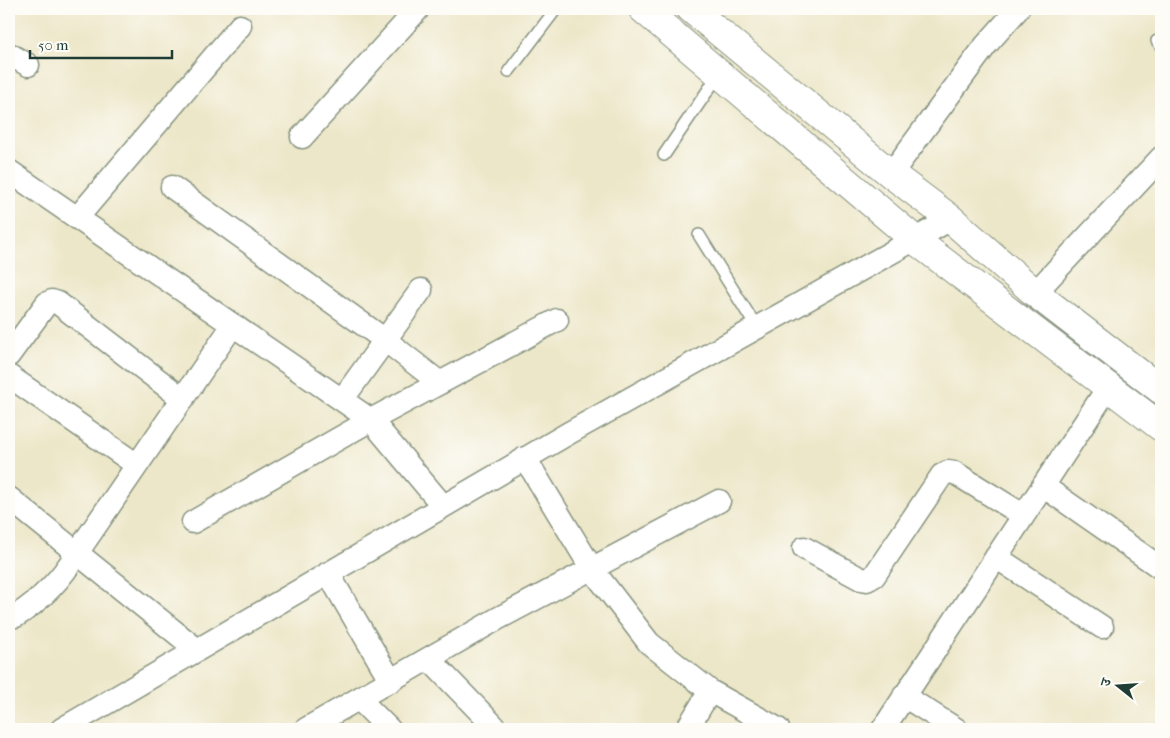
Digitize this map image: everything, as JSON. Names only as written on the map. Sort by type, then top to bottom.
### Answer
[{"type":"main road","points":[[643,9],[915,240],[1161,427]]},
{"type":"main road","points":[[691,9],[891,174],[951,219],[1035,293],[1161,390]]},
{"type":"street","points":[[302,137],[418,9]]},
{"type":"street","points":[[891,174],[986,45],[1016,10]]},
{"type":"street","points":[[77,218],[240,26]]},
{"type":"street","points":[[9,54],[28,65]]},
{"type":"street","points":[[1035,293],[1161,158]]},
{"type":"street","points":[[11,178],[77,218],[371,420],[443,506]]},
{"type":"street","points":[[172,187],[385,340],[440,383]]},
{"type":"street","points":[[62,729],[525,458],[951,219]]},
{"type":"street","points":[[342,400],[420,290]]},
{"type":"street","points":[[9,355],[47,303],[52,301],[58,303],[183,398]]},
{"type":"street","points":[[193,522],[371,420],[557,320]]},
{"type":"street","points":[[11,619],[31,607],[67,570],[233,325]]},
{"type":"street","points":[[9,376],[137,465]]},
{"type":"street","points":[[883,729],[1109,386]]},
{"type":"street","points":[[525,458],[592,569],[649,643],[710,691],[778,729]]},
{"type":"street","points":[[804,548],[861,579],[867,580],[874,576],[942,475],[948,472],[956,473],[1023,515]]},
{"type":"street","points":[[1043,486],[1161,568]]},
{"type":"street","points":[[9,498],[196,649]]},
{"type":"street","points":[[306,729],[498,619],[719,501]]},
{"type":"street","points":[[996,557],[1102,627]]},
{"type":"street","points":[[328,572],[391,681]]},
{"type":"street","points":[[429,659],[493,725]]},
{"type":"street","points":[[687,729],[710,691]]},
{"type":"street","points":[[904,696],[956,729]]},
{"type":"street","points":[[359,699],[389,729]]},
{"type":"lane","points":[[509,71],[556,9]]},
{"type":"lane","points":[[664,156],[720,74]]},
{"type":"lane","points":[[699,235],[757,328]]}]
